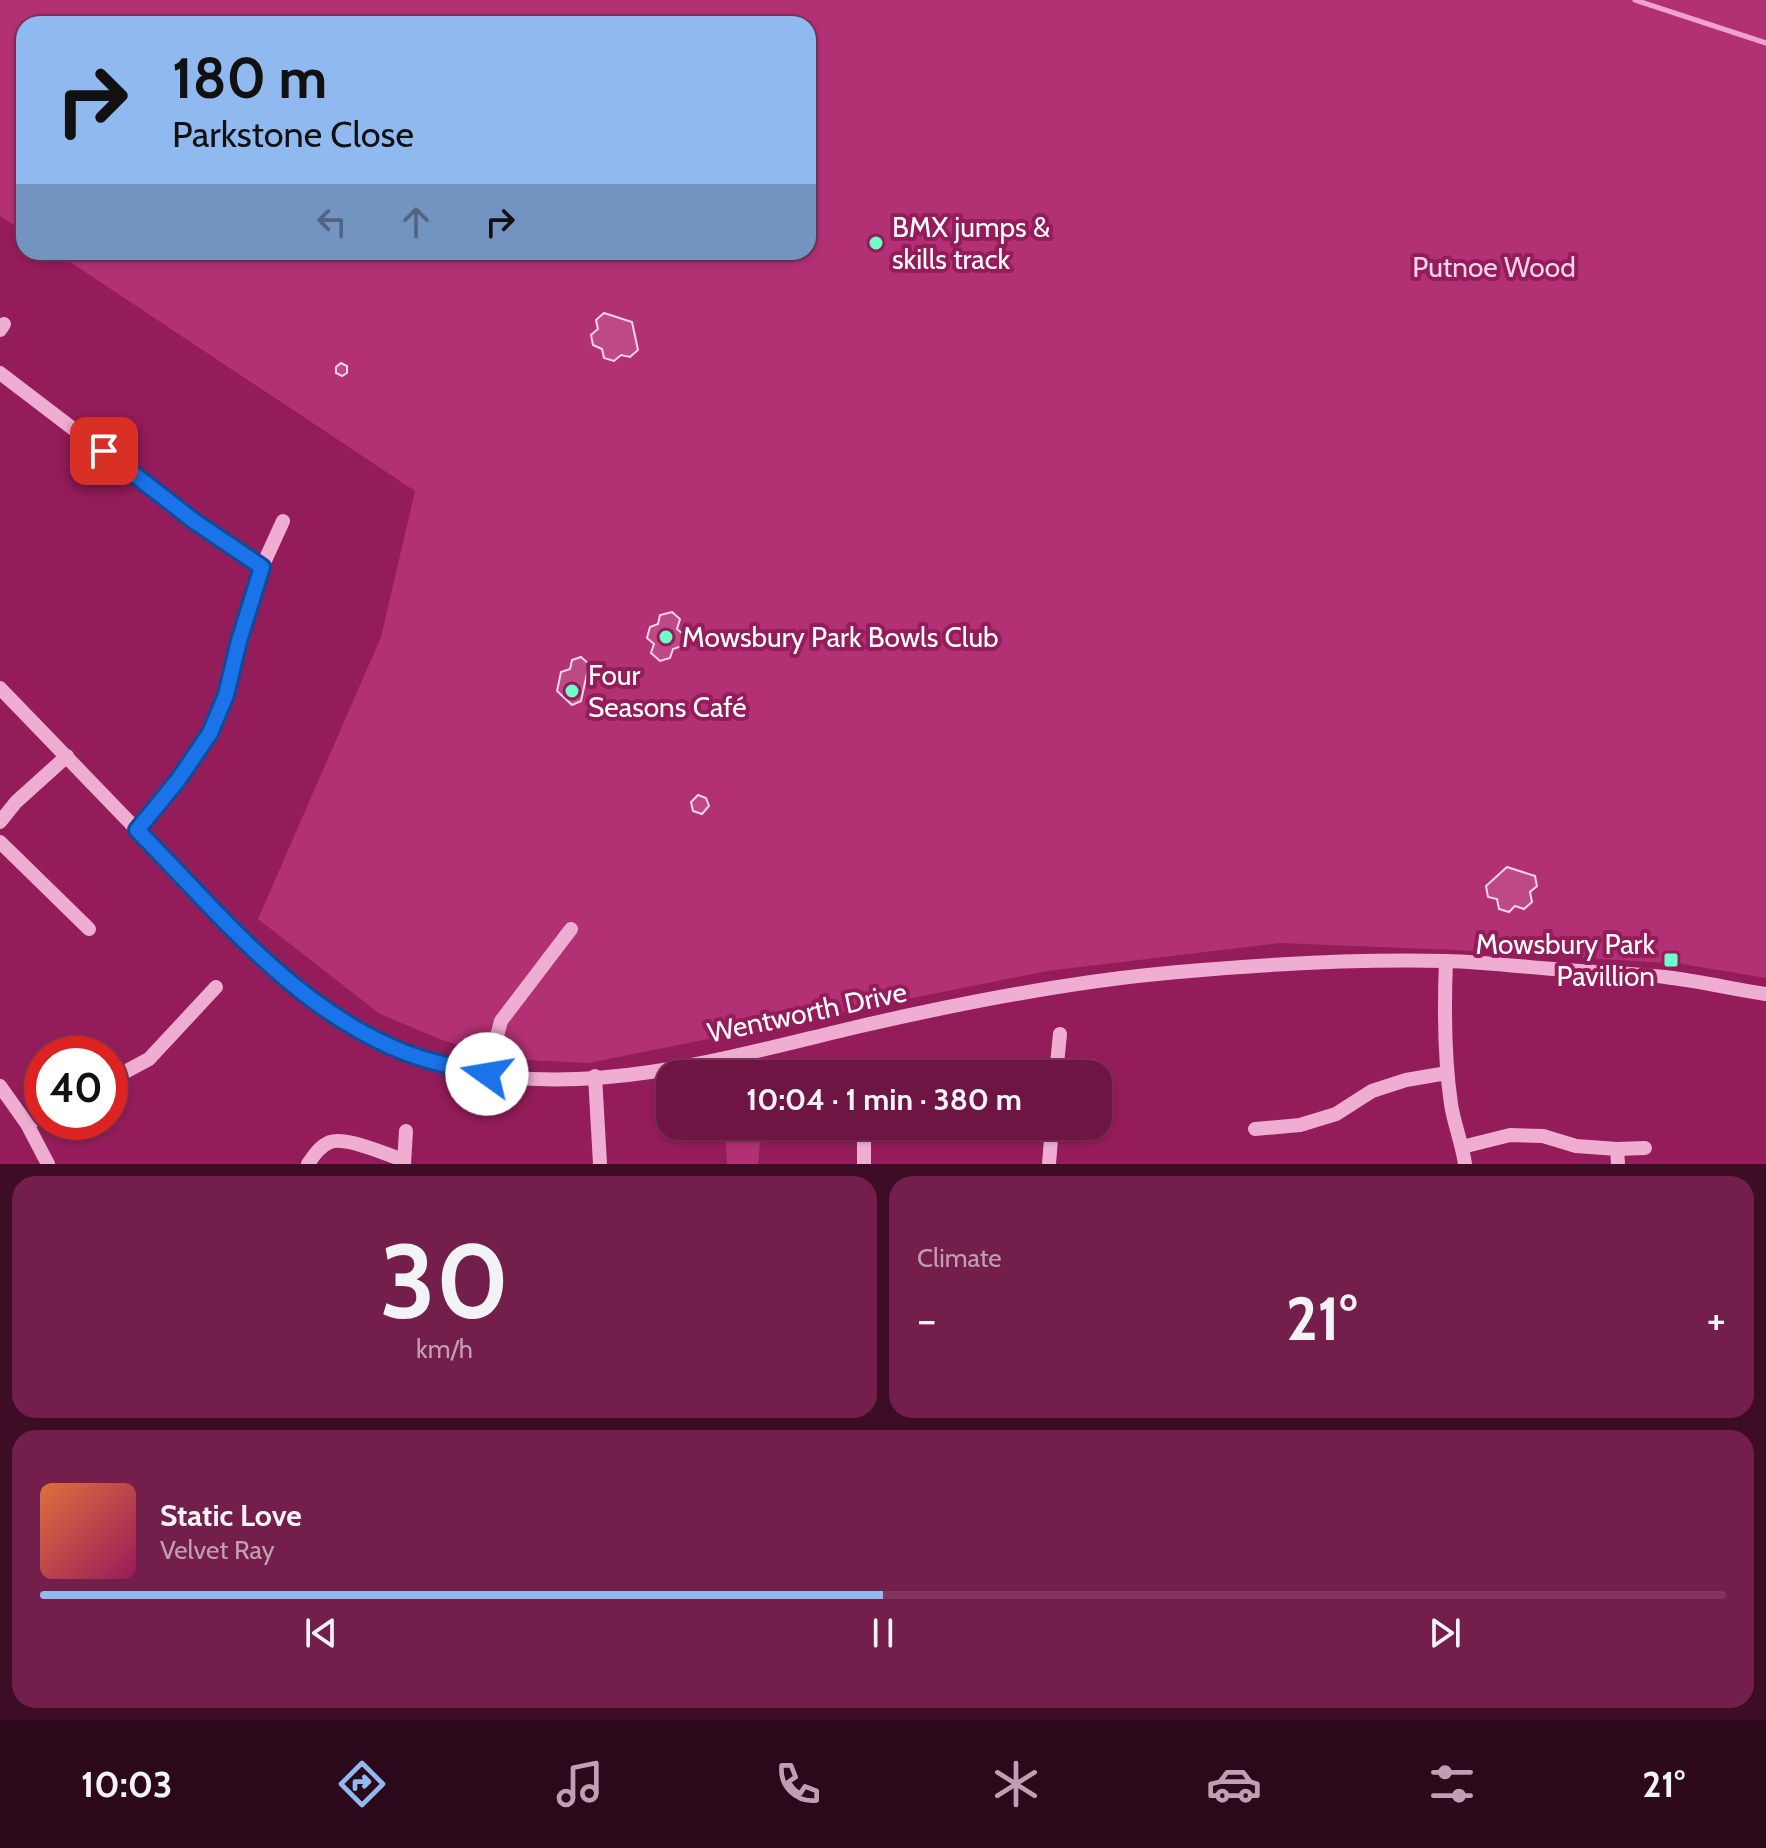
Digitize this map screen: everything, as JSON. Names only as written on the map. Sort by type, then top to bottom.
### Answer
[{"type":"street","points":[[2,377],[194,521],[262,567]]},
{"type":"street","points":[[137,830],[178,780],[210,733],[226,695],[262,567],[283,521]]},
{"type":"street","name":"Wentworth Drive","points":[[0,688],[285,979],[338,1017],[392,1047],[440,1064],[487,1074],[539,1080],[667,1068],[737,1056],[868,1025],[1056,987],[1176,972],[1294,964],[1446,961],[1665,977],[1766,994]]},
{"type":"street","points":[[0,822],[16,802],[67,756]]},
{"type":"street","points":[[0,842],[89,929]]},
{"type":"street","points":[[487,1074],[501,1021],[571,929]]},
{"type":"street","points":[[1446,961],[1444,1014],[1447,1073],[1465,1164]]},
{"type":"street","points":[[128,1070],[149,1059],[216,987]]},
{"type":"street","points":[[1057,1060],[1060,1034]]},
{"type":"street","points":[[1255,1129],[1300,1125],[1336,1114],[1372,1091],[1406,1080],[1447,1073]]},
{"type":"street","points":[[595,1076],[600,1164]]},
{"type":"street","points":[[0,1086],[24,1120]]},
{"type":"street","points":[[308,1164],[318,1150],[332,1141],[346,1142],[404,1162],[406,1131]]},
{"type":"street","points":[[1462,1147],[1510,1135],[1543,1136],[1618,1157],[1645,1148]]},
{"type":"street","points":[[35,1140],[48,1164]]},
{"type":"street","points":[[864,1140],[864,1164]]},
{"type":"street","points":[[1049,1164],[1051,1140]]},
{"type":"green space","name":"Putnoe Wood","points":[[0,0],[1766,0],[1766,978],[1682,964],[1280,943],[1047,971],[589,1063],[505,1059],[442,1040],[380,1014],[258,919],[381,637],[415,491],[67,260],[816,260],[816,16],[16,16],[16,227],[0,216]]},
{"type":"green space","points":[[726,1140],[762,1140],[758,1164],[727,1164]]},
{"type":"building","points":[[604,313],[632,322],[638,350],[630,357],[621,355],[614,361],[604,358],[602,349],[593,345],[591,335],[598,329],[596,320]]},
{"type":"building","points":[[341,363],[347,366],[347,373],[342,376],[336,373],[336,367]]},
{"type":"building","name":"Mowsbury Park Bowls Club","points":[[672,612],[680,619],[677,629],[684,635],[682,646],[673,649],[670,658],[660,661],[651,653],[654,644],[647,638],[650,627],[658,624],[660,615]]},
{"type":"building","points":[[581,657],[589,664],[581,701],[572,705],[557,691],[561,672],[570,669],[572,660]]},
{"type":"building","points":[[698,795],[706,798],[709,806],[702,814],[693,811],[691,802]]},
{"type":"building","points":[[1507,867],[1535,876],[1537,886],[1530,892],[1532,902],[1524,909],[1515,906],[1509,912],[1499,909],[1497,899],[1488,897],[1486,886]]},
{"type":"waterway","points":[[1635,0],[1766,43]]},
{"type":"place","name":"BMX jumps & skills track","points":[[876,243]]},
{"type":"place","name":"Mowsbury Park Bowls Club","points":[[666,637]]},
{"type":"place","name":"Four Seasons Café","points":[[572,691]]},
{"type":"place","name":"Mowsbury Park Pavillion","points":[[1671,960]]},
{"type":"route","points":[[104,451],[194,521],[262,567],[226,695],[210,733],[178,780],[137,830],[250,947],[285,979],[338,1017],[392,1047],[440,1064],[487,1074]]}]
